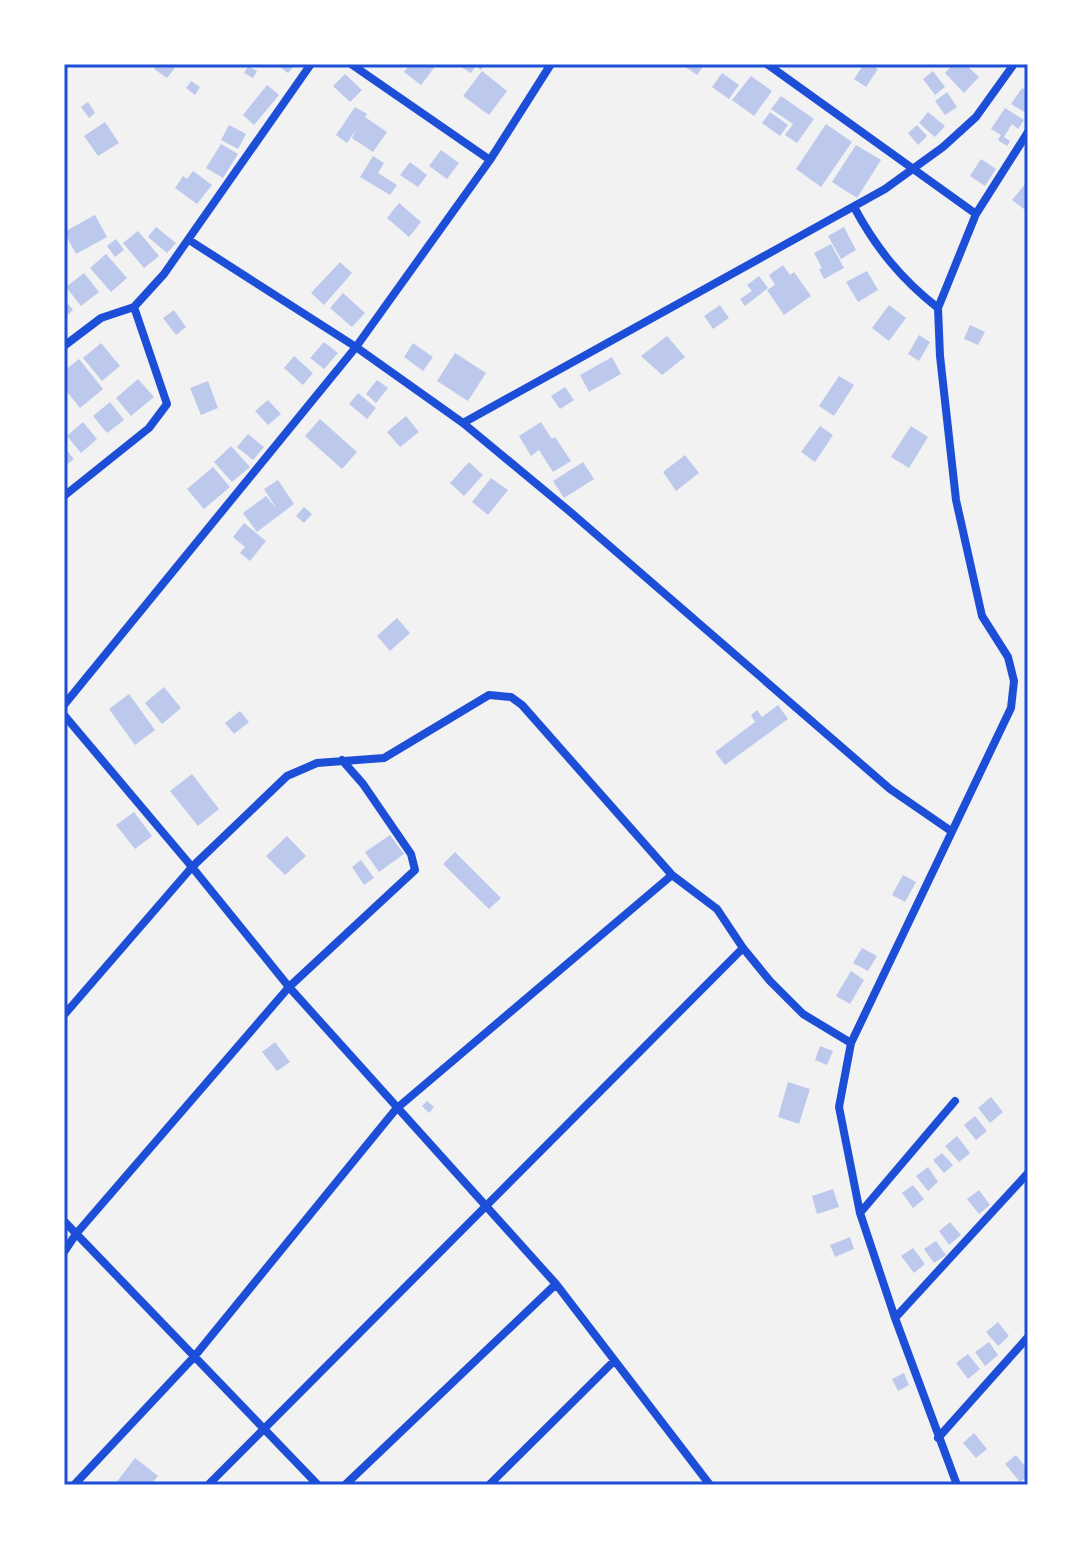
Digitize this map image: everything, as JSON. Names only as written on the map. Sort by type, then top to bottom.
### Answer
[{"type":"street","points":[[64,346],[101,318],[134,307],[164,274],[311,64]]},
{"type":"street","points":[[351,64],[490,160]]},
{"type":"street","points":[[64,705],[356,347],[490,160],[551,64]]},
{"type":"street","points":[[463,423],[854,207],[914,170],[976,117],[1014,64]]},
{"type":"street","points":[[773,66],[976,214]]},
{"type":"street","points":[[957,1485],[860,1213],[839,1107],[851,1043],[1011,708],[1014,681],[1008,657],[982,616],[956,500],[940,356],[938,308],[976,214],[1028,132]]},
{"type":"street","points":[[854,207],[889,263],[938,308]]},
{"type":"street","points":[[189,240],[356,347],[463,423],[890,789],[951,831]]},
{"type":"street","points":[[64,496],[149,428],[167,404],[134,307]]},
{"type":"street","points":[[64,1015],[192,867],[287,776],[317,763],[384,758],[489,695],[511,697],[522,705],[672,875],[717,909],[770,981],[803,1014],[851,1043]]},
{"type":"street","points":[[64,715],[289,987],[556,1284],[710,1485]]},
{"type":"street","points":[[64,1252],[76,1234],[289,987],[415,870],[411,854],[363,784],[342,760]]},
{"type":"street","points":[[74,1485],[194,1357],[396,1109],[672,875]]},
{"type":"street","points":[[208,1485],[743,948]]},
{"type":"street","points":[[860,1213],[955,1101]]},
{"type":"street","points":[[895,1318],[1028,1173]]},
{"type":"street","points":[[64,1221],[318,1485]]},
{"type":"street","points":[[345,1485],[556,1284]]},
{"type":"street","points":[[938,1438],[1028,1337]]},
{"type":"street","points":[[489,1485],[614,1361]]},
{"type":"building","points":[[158,64],[169,64],[175,68],[167,78],[154,69]]},
{"type":"building","points":[[276,64],[296,64],[288,73]]},
{"type":"building","points":[[410,64],[437,64],[421,85],[404,72]]},
{"type":"building","points":[[463,64],[485,64],[481,70],[476,66],[471,73],[461,67]]},
{"type":"building","points":[[681,64],[705,64],[697,75]]},
{"type":"building","points":[[864,64],[878,69],[866,87],[854,79]]},
{"type":"building","points":[[953,64],[965,64],[979,77],[964,93],[945,73]]},
{"type":"building","points":[[248,66],[257,71],[253,78],[244,73]]},
{"type":"building","points":[[482,71],[507,91],[489,115],[463,96]]},
{"type":"building","points":[[933,71],[945,87],[935,95],[923,79]]},
{"type":"building","points":[[722,73],[739,85],[729,99],[712,87]]},
{"type":"building","points":[[345,74],[362,90],[350,102],[333,86]]},
{"type":"building","points":[[751,76],[772,91],[754,116],[732,100]]},
{"type":"building","points":[[191,81],[200,87],[195,95],[186,88]]},
{"type":"building","points":[[267,85],[279,95],[254,125],[243,115]]},
{"type":"building","points":[[1022,88],[1028,92],[1026,113],[1011,104]]},
{"type":"building","points":[[947,92],[957,107],[945,115],[935,101]]},
{"type":"building","points":[[781,96],[814,119],[797,143],[785,135],[793,124],[771,109]]},
{"type":"building","points":[[88,102],[95,113],[89,118],[81,107]]},
{"type":"building","points":[[355,107],[387,132],[373,152],[352,138],[356,130],[347,143],[336,135]]},
{"type":"building","points":[[1005,108],[1024,120],[1018,129],[1012,124],[1004,137],[1010,141],[1007,146],[998,140],[1001,135],[991,129]]},
{"type":"building","points":[[770,112],[788,125],[780,136],[762,123]]},
{"type":"building","points":[[928,112],[945,126],[935,137],[919,123]]},
{"type":"building","points":[[105,122],[119,143],[98,156],[84,136]]},
{"type":"building","points":[[826,124],[852,142],[821,187],[796,169]]},
{"type":"building","points":[[229,125],[246,134],[238,149],[221,140]]},
{"type":"building","points":[[917,125],[927,136],[918,145],[908,133]]},
{"type":"building","points":[[221,144],[238,154],[223,178],[206,168]]},
{"type":"building","points":[[856,145],[881,160],[857,198],[832,182]]},
{"type":"building","points":[[441,150],[459,163],[447,179],[429,166]]},
{"type":"building","points":[[373,156],[384,163],[378,173],[397,185],[390,195],[360,177]]},
{"type":"building","points":[[981,159],[996,169],[985,186],[970,176]]},
{"type":"building","points":[[410,162],[427,175],[418,187],[400,175]]},
{"type":"building","points":[[193,171],[212,185],[197,204],[175,188],[183,176],[187,179]]},
{"type":"building","points":[[1026,183],[1028,185],[1028,212],[1012,200]]},
{"type":"building","points":[[399,203],[421,222],[409,237],[387,218]]},
{"type":"building","points":[[95,215],[107,237],[76,254],[64,232]]},
{"type":"building","points":[[156,227],[176,243],[167,253],[148,237]]},
{"type":"building","points":[[844,227],[856,250],[841,259],[828,236]]},
{"type":"building","points":[[138,231],[159,256],[144,268],[123,243]]},
{"type":"building","points":[[116,239],[124,250],[115,257],[107,246]]},
{"type":"building","points":[[831,244],[844,268],[824,279],[814,253]]},
{"type":"building","points":[[106,254],[127,278],[111,292],[90,268]]},
{"type":"building","points":[[340,262],[352,273],[324,305],[311,293]]},
{"type":"building","points":[[783,265],[790,275],[794,272],[811,296],[784,315],[767,290],[775,285],[769,275]]},
{"type":"building","points":[[867,271],[878,290],[858,302],[846,282]]},
{"type":"building","points":[[84,273],[99,292],[81,306],[66,287]]},
{"type":"building","points":[[759,276],[768,288],[745,306],[740,299],[752,291],[747,285]]},
{"type":"building","points":[[343,293],[365,313],[352,327],[330,308]]},
{"type":"building","points":[[64,299],[73,310],[64,318]]},
{"type":"building","points":[[720,305],[729,318],[713,329],[704,316]]},
{"type":"building","points":[[889,305],[906,318],[889,341],[872,328]]},
{"type":"building","points":[[174,310],[186,327],[176,335],[163,318]]},
{"type":"building","points":[[970,325],[985,332],[978,345],[964,339]]},
{"type":"building","points":[[919,335],[930,342],[919,361],[908,354]]},
{"type":"building","points":[[667,336],[685,357],[662,375],[641,356]]},
{"type":"building","points":[[324,342],[338,353],[324,369],[310,358]]},
{"type":"building","points":[[101,343],[120,366],[102,381],[83,358]]},
{"type":"building","points":[[413,343],[433,357],[423,371],[404,357]]},
{"type":"building","points":[[455,353],[486,373],[468,401],[437,381]]},
{"type":"building","points":[[294,356],[313,373],[303,385],[284,368]]},
{"type":"building","points":[[612,357],[621,374],[589,392],[580,375]]},
{"type":"building","points":[[79,359],[103,389],[80,408],[64,388],[64,371]]},
{"type":"building","points":[[839,376],[854,385],[834,416],[819,406]]},
{"type":"building","points":[[138,379],[154,397],[131,416],[116,398]]},
{"type":"building","points":[[377,380],[388,388],[376,403],[366,394]]},
{"type":"building","points":[[208,381],[218,408],[201,415],[190,388]]},
{"type":"building","points":[[565,387],[574,400],[560,409],[551,396]]},
{"type":"building","points":[[358,393],[376,408],[367,419],[349,404]]},
{"type":"building","points":[[268,400],[281,414],[268,425],[255,411]]},
{"type":"building","points":[[110,402],[124,420],[107,433],[93,416]]},
{"type":"building","points":[[406,416],[419,432],[400,447],[387,432]]},
{"type":"building","points":[[320,419],[357,452],[342,469],[305,436]]},
{"type":"building","points":[[83,422],[97,439],[81,453],[67,436]]},
{"type":"building","points":[[541,422],[571,461],[553,472],[539,450],[531,456],[519,436]]},
{"type":"building","points":[[820,426],[833,435],[815,462],[801,452]]},
{"type":"building","points":[[911,426],[928,437],[909,468],[891,457]]},
{"type":"building","points":[[248,434],[264,447],[253,460],[237,447]]},
{"type":"building","points":[[231,446],[250,467],[232,482],[214,462]]},
{"type":"building","points":[[64,447],[74,459],[64,467]]},
{"type":"building","points":[[685,455],[699,473],[676,491],[663,472]]},
{"type":"building","points":[[469,462],[483,475],[464,496],[450,483]]},
{"type":"building","points":[[583,462],[594,479],[564,498],[553,481]]},
{"type":"building","points":[[213,467],[230,487],[204,509],[187,489]]},
{"type":"building","points":[[491,478],[508,490],[488,515],[472,502]]},
{"type":"building","points":[[278,480],[294,504],[257,532],[243,513],[266,496],[277,509],[264,489]]},
{"type":"building","points":[[304,507],[312,514],[304,523],[296,516]]},
{"type":"building","points":[[244,523],[266,541],[250,561],[240,553],[245,547],[233,537]]},
{"type":"building","points":[[397,618],[410,633],[390,651],[377,636]]},
{"type":"building","points":[[164,687],[181,708],[162,724],[145,703]]},
{"type":"building","points":[[129,694],[155,730],[135,745],[109,709]]},
{"type":"building","points":[[778,705],[788,719],[725,765],[715,752],[755,722],[751,715],[757,710],[762,717]]},
{"type":"building","points":[[240,711],[249,722],[234,734],[225,723]]},
{"type":"building","points":[[192,774],[219,809],[198,826],[170,791]]},
{"type":"building","points":[[134,812],[152,836],[135,849],[116,825]]},
{"type":"building","points":[[390,835],[404,854],[379,872],[365,852]]},
{"type":"building","points":[[287,836],[306,856],[285,875],[266,856]]},
{"type":"building","points":[[455,852],[501,898],[489,909],[443,864]]},
{"type":"building","points":[[361,860],[374,878],[364,885],[352,867]]},
{"type":"building","points":[[903,875],[916,882],[905,902],[892,895]]},
{"type":"building","points":[[862,948],[877,956],[868,971],[853,963]]},
{"type":"building","points":[[851,971],[864,980],[850,1004],[836,996]]},
{"type":"building","points":[[275,1042],[290,1062],[277,1071],[262,1052]]},
{"type":"building","points":[[820,1046],[833,1051],[827,1065],[815,1060]]},
{"type":"building","points":[[788,1082],[810,1089],[799,1124],[778,1117]]},
{"type":"building","points":[[991,1097],[1003,1112],[990,1123],[978,1108]]},
{"type":"building","points":[[427,1101],[434,1107],[429,1113],[422,1106]]},
{"type":"building","points":[[975,1116],[987,1131],[976,1140],[964,1125]]},
{"type":"building","points":[[957,1136],[970,1153],[959,1162],[945,1146]]},
{"type":"building","points":[[942,1153],[953,1165],[944,1173],[933,1160]]},
{"type":"building","points":[[928,1167],[938,1182],[928,1191],[916,1176]]},
{"type":"building","points":[[913,1185],[924,1199],[913,1208],[902,1193]]},
{"type":"building","points":[[833,1189],[839,1207],[817,1214],[812,1196]]},
{"type":"building","points":[[979,1190],[990,1205],[979,1214],[967,1199]]},
{"type":"building","points":[[950,1222],[961,1235],[949,1245],[939,1231]]},
{"type":"building","points":[[850,1237],[854,1249],[835,1257],[830,1245]]},
{"type":"building","points":[[936,1241],[946,1255],[934,1263],[924,1249]]},
{"type":"building","points":[[913,1248],[925,1264],[914,1273],[901,1256]]},
{"type":"building","points":[[998,1322],[1009,1336],[998,1346],[986,1332]]},
{"type":"building","points":[[989,1342],[998,1355],[985,1366],[975,1352]]},
{"type":"building","points":[[968,1354],[980,1369],[968,1379],[956,1363]]},
{"type":"building","points":[[904,1373],[909,1385],[898,1391],[892,1379]]},
{"type":"building","points":[[974,1433],[987,1449],[976,1458],[963,1443]]},
{"type":"building","points":[[1016,1455],[1028,1470],[1028,1476],[1020,1482],[1005,1464]]},
{"type":"building","points":[[135,1458],[158,1476],[150,1485],[116,1483]]}]
